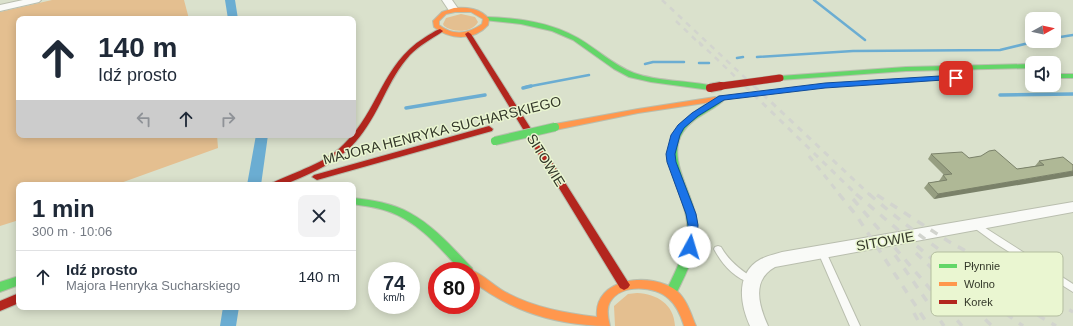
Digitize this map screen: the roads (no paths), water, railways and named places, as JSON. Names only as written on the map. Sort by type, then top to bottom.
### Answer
[{"type":"main road","points":[[486,19],[483,28],[468,34],[456,35],[440,31],[436,26],[436,21],[444,13],[454,10],[472,10],[482,14],[486,19],[522,21],[545,25],[570,36],[610,64],[632,75],[664,83],[699,85],[710,88]]},
{"type":"main road","points":[[283,182],[314,170],[346,148],[360,134],[404,56],[440,31]]},
{"type":"main road","name":"SITOWIE","points":[[468,34],[624,285]]},
{"type":"main road","points":[[677,92],[780,78],[877,69],[948,66],[1025,66]]},
{"type":"main road","points":[[1061,76],[1073,76]]},
{"type":"main road","points":[[960,77],[975,77]]},
{"type":"main road","name":"MAJORA HENRYKA SUCHARSKIEGO","points":[[492,142],[638,110],[726,98],[687,121],[675,135],[672,143],[672,162],[688,202],[693,225],[690,247],[671,293]]},
{"type":"main road","name":"MAJORA HENRYKA SUCHARSKIEGO","points":[[512,124],[534,119]]},
{"type":"main road","name":"MAJORA HENRYKA SUCHARSKIEGO","points":[[299,182],[493,129]]},
{"type":"main road","points":[[356,201],[390,207],[407,215],[424,228],[459,262]]},
{"type":"main road","points":[[0,287],[16,281]]},
{"type":"main road","points":[[480,283],[500,297],[520,307],[537,312],[603,325],[602,314],[604,304],[608,296],[624,285],[634,283],[653,284],[671,293],[681,303],[688,314],[690,326]]},
{"type":"main road","points":[[0,306],[16,299]]},
{"type":"street","points":[[0,8],[36,0]]},
{"type":"street","points":[[447,0],[454,10]]},
{"type":"street","name":"SITOWIE","points":[[751,280],[764,265],[782,259],[1073,207]]},
{"type":"street","points":[[751,280],[750,298],[760,326]]},
{"type":"lane","points":[[976,225],[1016,252]]},
{"type":"lane","points":[[718,249],[726,263],[741,275],[751,280]]},
{"type":"lane","points":[[822,252],[855,326]]},
{"type":"lane","points":[[1063,282],[1073,288]]},
{"type":"waterway","points":[[230,0],[233,16]]},
{"type":"waterway","points":[[814,0],[865,40]]},
{"type":"waterway","points":[[1061,37],[1073,35]]},
{"type":"waterway","points":[[757,57],[853,51],[1000,50],[1025,44]]},
{"type":"waterway","points":[[737,58],[743,57]]},
{"type":"waterway","points":[[645,64],[653,62],[684,62]]},
{"type":"waterway","points":[[699,63],[709,63]]},
{"type":"waterway","points":[[530,86],[589,75]]},
{"type":"waterway","points":[[523,88],[530,86]]},
{"type":"waterway","points":[[526,87],[530,86]]},
{"type":"waterway","points":[[1000,95],[1073,94]]},
{"type":"waterway","points":[[406,108],[485,95]]},
{"type":"waterway","points":[[254,182],[262,138]]},
{"type":"waterway","points":[[228,326],[231,310]]},
{"type":"railway","points":[[662,0],[755,87]]},
{"type":"railway","points":[[676,21],[702,46]]},
{"type":"railway","points":[[699,42],[746,87]]},
{"type":"railway","points":[[745,86],[857,195]]},
{"type":"railway","points":[[754,86],[870,195]]},
{"type":"railway","points":[[809,156],[840,195]]},
{"type":"railway","points":[[839,194],[856,215],[929,326]]},
{"type":"railway","points":[[856,194],[931,258]]},
{"type":"railway","points":[[869,194],[913,230],[943,252]]},
{"type":"railway","points":[[877,195],[967,252]]},
{"type":"railway","points":[[853,199],[931,290]]},
{"type":"railway","points":[[916,253],[931,267]]},
{"type":"railway","points":[[895,255],[931,307]]},
{"type":"railway","points":[[1063,306],[1073,312]]},
{"type":"railway","points":[[914,313],[921,326]]},
{"type":"railway","points":[[937,316],[944,326]]},
{"type":"railway","points":[[953,316],[962,326]]},
{"type":"railway","points":[[982,316],[992,326]]},
{"type":"railway","points":[[1009,316],[1023,326]]},
{"type":"railway","points":[[1040,316],[1056,326]]}]
